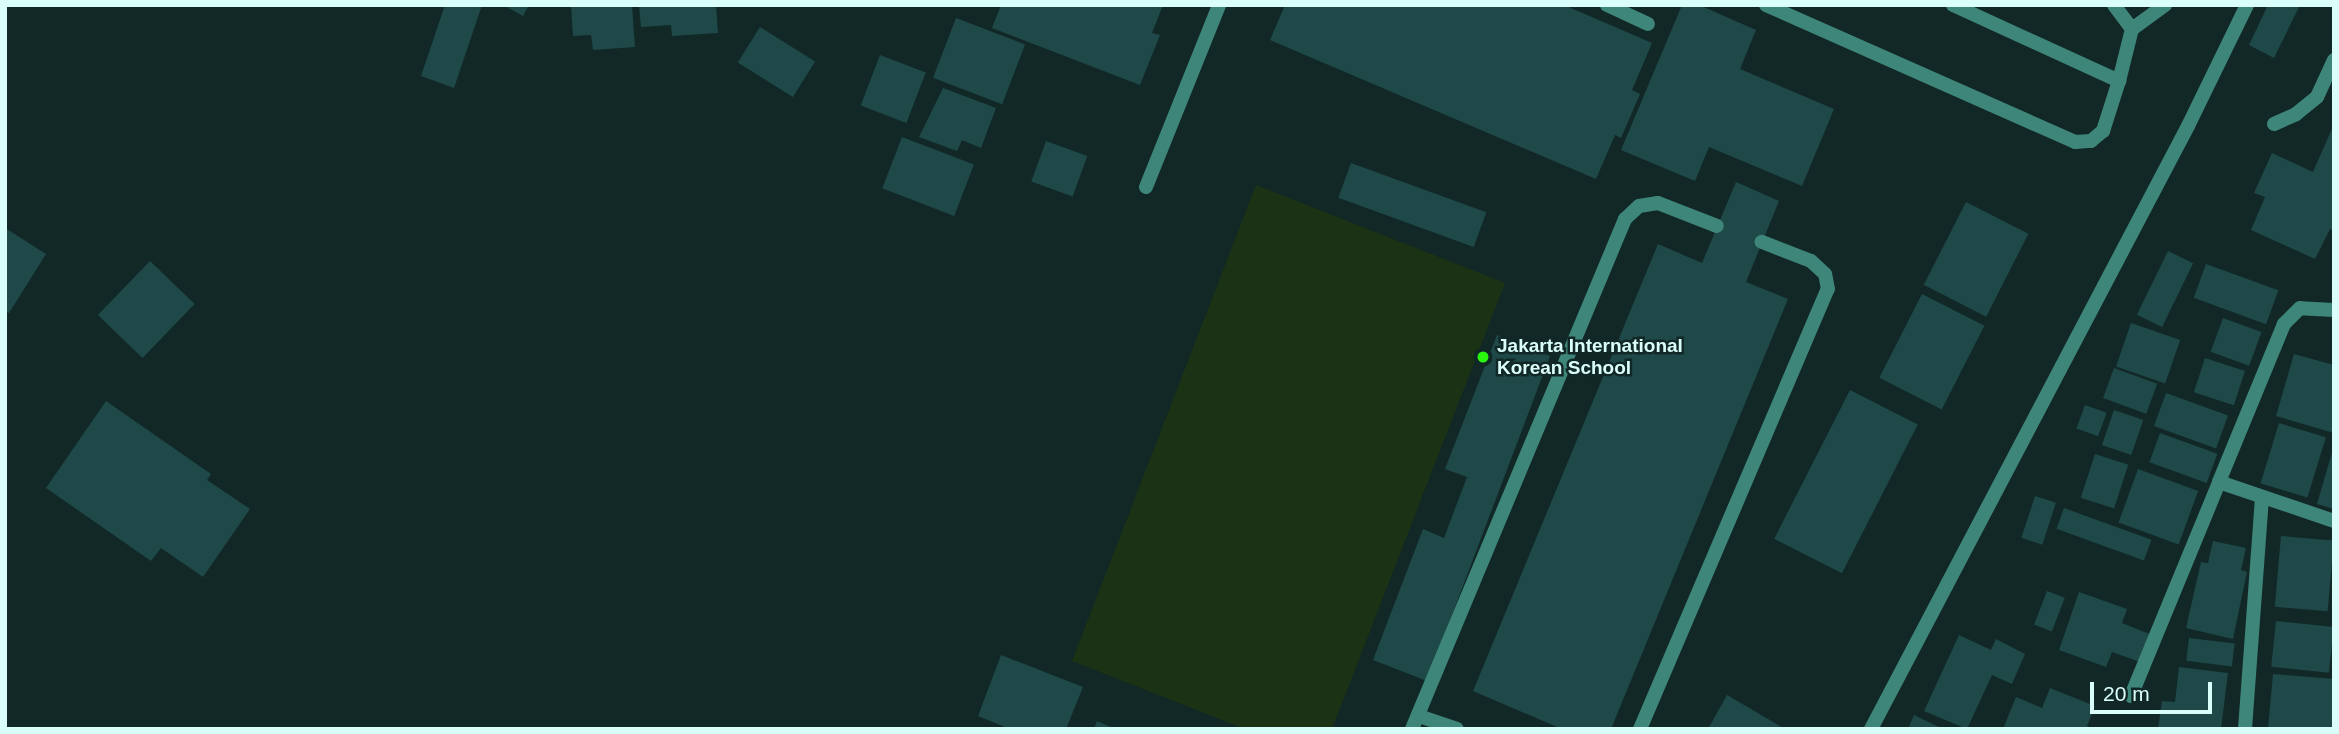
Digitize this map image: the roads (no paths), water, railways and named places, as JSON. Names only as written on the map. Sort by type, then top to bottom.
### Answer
[{"type":"street","points":[[1146,187],[1219,5]]},
{"type":"street","points":[[1607,5],[1648,24]]},
{"type":"street","points":[[1766,5],[2033,127],[2075,142],[2091,141],[2103,131],[2132,29],[2165,5]]},
{"type":"street","points":[[1953,5],[2119,81]]},
{"type":"street","points":[[2113,5],[2132,29]]},
{"type":"street","points":[[1871,729],[2188,126],[2247,5]]},
{"type":"street","points":[[2274,124],[2296,114],[2317,97],[2334,60]]},
{"type":"street","points":[[1457,729],[1416,722],[1625,219],[1639,206],[1658,203],[1717,226]]},
{"type":"street","points":[[1640,729],[1828,289],[1825,274],[1811,261],[1762,242]]},
{"type":"street","points":[[2131,696],[2284,324],[2300,308],[2334,310]]},
{"type":"street","points":[[2219,482],[2262,499],[2334,521]]},
{"type":"street","points":[[2245,729],[2262,499]]},
{"type":"place","name":"Jakarta International Korean School","points":[[1483,357]]}]
